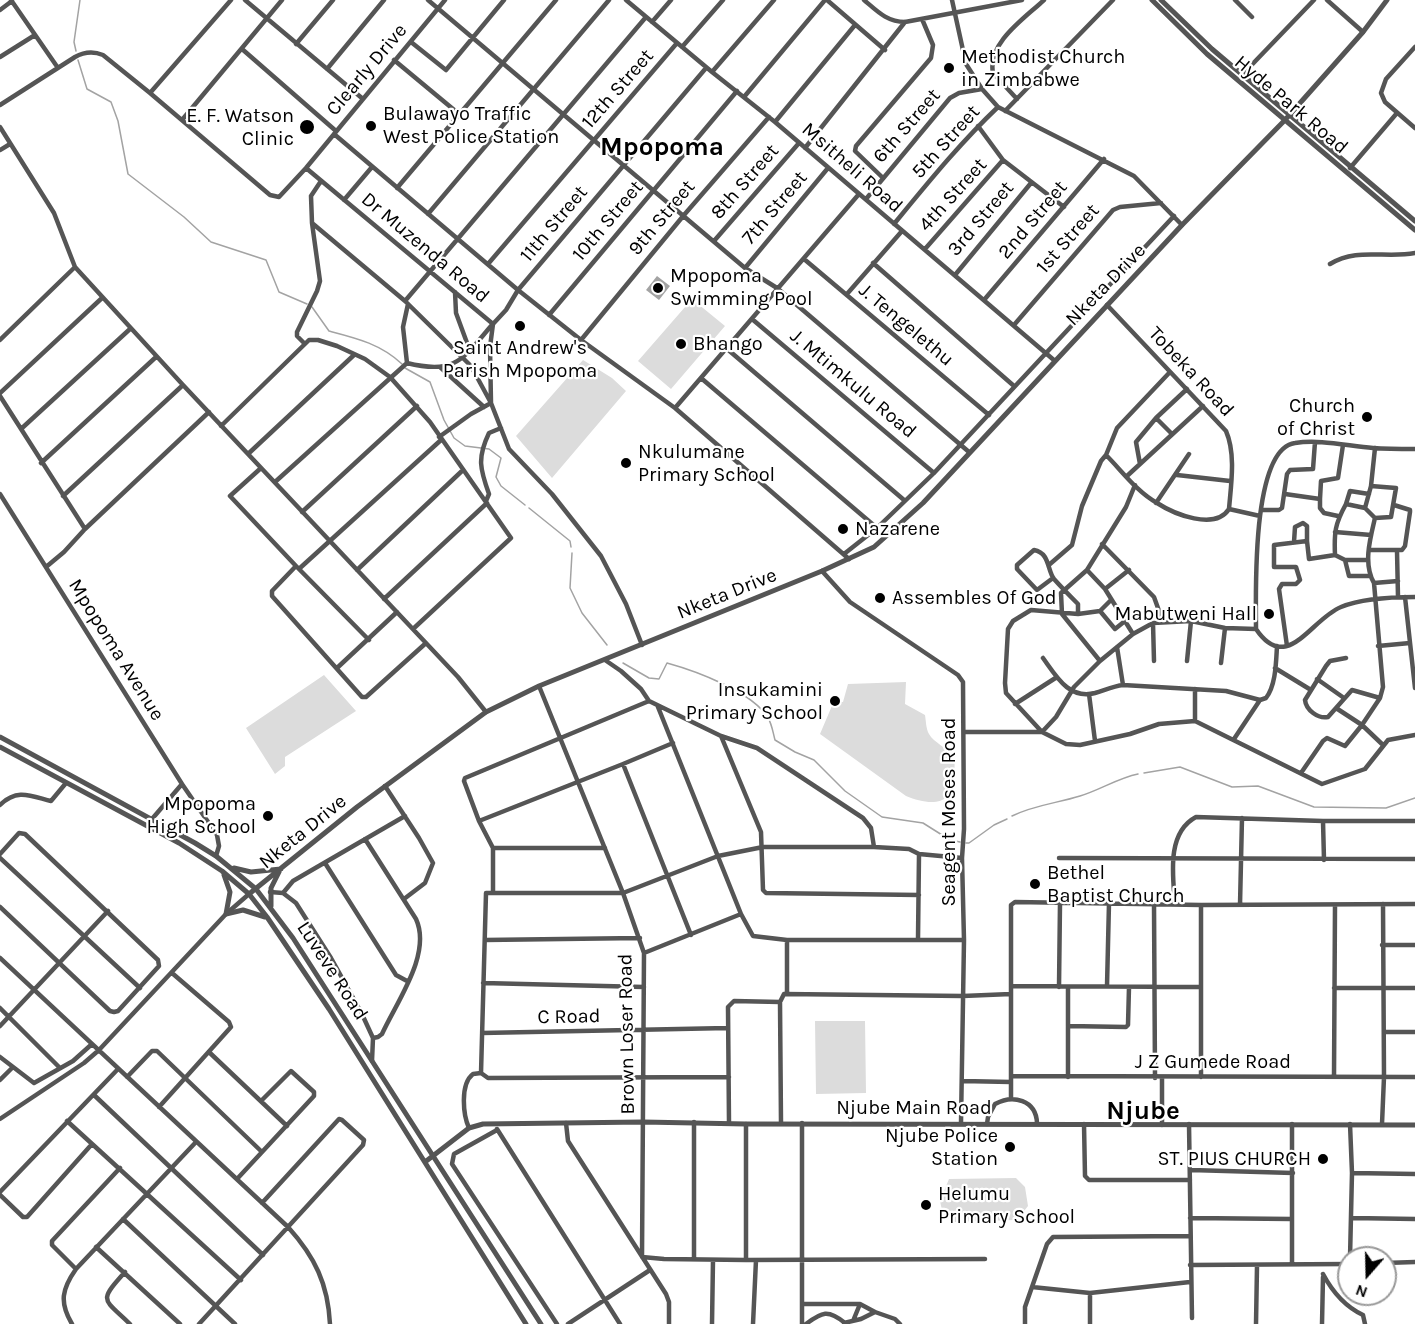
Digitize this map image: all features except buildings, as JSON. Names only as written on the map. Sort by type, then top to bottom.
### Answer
[{"type":"street","points":[[150,93],[231,0]]},
{"type":"street","points":[[245,0],[363,99]]},
{"type":"street","points":[[182,120],[282,0]]},
{"type":"street","points":[[296,44],[333,0]]},
{"type":"street","points":[[327,69],[384,0]]},
{"type":"street","points":[[428,0],[745,267],[777,288],[969,452]]},
{"type":"street","name":"Clearly Drive","points":[[0,105],[82,53],[96,52],[103,55],[150,93],[274,197],[282,195],[306,168],[445,0]]},
{"type":"street","points":[[411,42],[446,70],[504,0]]},
{"type":"street","points":[[397,188],[556,0]]},
{"type":"street","points":[[428,214],[609,0]]},
{"type":"street","name":"Msitheli Road","points":[[626,0],[706,68],[775,122],[1055,361]]},
{"type":"street","points":[[652,22],[671,0]]},
{"type":"street","points":[[682,47],[723,0]]},
{"type":"street","points":[[712,72],[774,0]]},
{"type":"street","points":[[744,97],[826,0],[885,50]]},
{"type":"street","points":[[864,0],[886,18],[895,22],[1022,0]]},
{"type":"street","points":[[952,0],[966,64],[982,89],[998,107],[1104,159],[1141,180],[1182,225]]},
{"type":"street","points":[[1017,99],[993,72],[994,55],[999,43],[1044,0]]},
{"type":"street","points":[[1005,111],[1113,0]]},
{"type":"street","name":"Hyde Park Road","points":[[1152,0],[1208,54],[1285,120],[1415,221]]},
{"type":"street","name":"Hyde Park Road","points":[[1161,0],[1185,25],[1290,114],[1415,230]]},
{"type":"street","points":[[1235,0],[1252,17]]},
{"type":"street","points":[[1242,75],[1314,0]]},
{"type":"street","points":[[1327,0],[1363,32]]},
{"type":"street","name":"Nketa Drive","points":[[0,1119],[84,1063],[99,1050],[226,914],[249,894],[385,786],[486,712],[539,686],[822,571],[874,547],[923,503],[1182,225],[1285,120],[1363,32],[1387,0]]},
{"type":"street","points":[[0,9],[12,1],[58,68]]},
{"type":"street","points":[[407,363],[404,327],[406,302],[646,17]]},
{"type":"street","points":[[882,177],[855,151],[856,146],[931,58],[933,45],[922,19]]},
{"type":"street","points":[[805,148],[905,22]]},
{"type":"street","points":[[775,122],[855,25]]},
{"type":"street","points":[[0,57],[35,35]]},
{"type":"street","name":"12th Street","points":[[488,264],[677,43]]},
{"type":"street","points":[[1414,125],[1385,102],[1381,93],[1382,84],[1415,47]]},
{"type":"street","name":"Clearly Drive","points":[[242,49],[335,132]]},
{"type":"street","points":[[394,60],[459,114]]},
{"type":"street","name":"11th Street","points":[[518,290],[706,68]]},
{"type":"street","name":"6th Street","points":[[866,199],[950,98],[959,93],[982,89]]},
{"type":"street","name":"10th Street","points":[[549,315],[737,91]]},
{"type":"street","name":"5th Street","points":[[894,224],[978,126],[998,107]]},
{"type":"street","points":[[1349,170],[1397,113]]},
{"type":"street","name":"9th Street","points":[[581,340],[684,215],[769,117]]},
{"type":"street","points":[[978,126],[1003,160],[1064,207]]},
{"type":"street","points":[[0,127],[54,213],[75,267],[156,357],[458,677],[486,712]]},
{"type":"street","points":[[335,132],[372,167],[518,290],[581,340],[675,408],[849,559]]},
{"type":"street","name":"8th Street","points":[[714,241],[799,143]]},
{"type":"street","points":[[0,150],[10,144]]},
{"type":"street","name":"2nd Street","points":[[984,300],[1104,159]]},
{"type":"street","name":"4th Street","points":[[925,249],[1003,160]]},
{"type":"street","points":[[344,200],[372,167]]},
{"type":"street","name":"Dr Muzenda Road","points":[[306,168],[493,324],[507,310],[518,290]]},
{"type":"street","name":"7th Street","points":[[745,267],[828,168]]},
{"type":"street","points":[[305,344],[297,336],[297,332],[320,281],[312,223],[311,196],[321,181]]},
{"type":"street","name":"3rd Street","points":[[955,275],[1031,183]]},
{"type":"street","points":[[675,408],[859,194]]},
{"type":"street","name":"1st Street","points":[[1014,325],[1113,210],[1120,207],[1161,203]]},
{"type":"street","points":[[844,554],[877,528],[961,445],[1174,216]]},
{"type":"street","points":[[312,223],[406,302],[471,366],[491,403],[509,449],[552,494],[602,556],[626,604],[642,645]]},
{"type":"street","points":[[847,294],[902,231]]},
{"type":"street","points":[[1330,264],[1340,258],[1364,253],[1415,253]]},
{"type":"street","name":"J. Tengelethu","points":[[804,259],[988,415]]},
{"type":"street","points":[[873,263],[1014,386]]},
{"type":"street","points":[[0,340],[75,267]]},
{"type":"street","points":[[455,292],[456,313],[470,351]]},
{"type":"street","points":[[85,529],[41,463],[0,395],[102,298]]},
{"type":"street","name":"Tobeka Road","points":[[1107,305],[1226,431],[1230,439],[1228,509]]},
{"type":"street","name":"J. Mtimkulu Road","points":[[752,319],[934,472]]},
{"type":"street","points":[[275,482],[407,363],[440,367],[455,363],[470,351],[493,324]]},
{"type":"street","points":[[491,403],[490,347],[493,324]]},
{"type":"street","points":[[21,429],[130,329]]},
{"type":"street","points":[[221,426],[309,340],[325,342],[375,364],[390,377],[417,406],[511,538],[412,629]]},
{"type":"street","points":[[726,348],[904,500]]},
{"type":"street","points":[[248,454],[354,355]]},
{"type":"street","points":[[41,463],[156,357]]},
{"type":"street","points":[[440,367],[483,407]]},
{"type":"street","points":[[1050,564],[1071,547],[1082,506],[1117,428],[1170,372]]},
{"type":"street","points":[[701,378],[877,528]]},
{"type":"street","points":[[63,496],[183,385]]},
{"type":"street","points":[[1140,464],[1136,442],[1156,418],[1187,388]]},
{"type":"street","points":[[426,643],[365,698],[362,697],[272,596],[272,591],[330,541],[440,438],[491,403]]},
{"type":"street","points":[[302,512],[417,406]]},
{"type":"street","points":[[1127,476],[1203,406]]},
{"type":"street","points":[[46,567],[209,412]]},
{"type":"street","points":[[1156,418],[1172,434]]},
{"type":"street","points":[[384,599],[486,502],[489,494],[481,466],[482,448],[489,434],[501,429]]},
{"type":"street","points":[[1315,442],[1313,469],[1321,481],[1320,508],[1324,513],[1338,516]]},
{"type":"street","points":[[1415,450],[1315,442],[1293,443],[1280,452],[1265,482],[1260,513],[1256,628],[1263,640],[1270,645],[1287,646],[1304,637],[1329,613],[1340,607],[1375,600],[1415,597]]},
{"type":"street","points":[[1321,481],[1338,478],[1343,445]]},
{"type":"street","points":[[1365,508],[1371,486],[1375,448]]},
{"type":"street","points":[[1156,503],[1189,454]]},
{"type":"street","points":[[1106,455],[1156,503],[1178,513],[1205,521],[1217,520],[1224,516],[1228,509],[1260,513],[1279,510],[1282,508],[1287,474],[1290,470],[1313,469]]},
{"type":"street","points":[[261,468],[231,493],[231,498],[369,639]]},
{"type":"street","points":[[357,570],[463,470]]},
{"type":"street","points":[[1177,475],[1230,481]]},
{"type":"street","points":[[1100,661],[1062,614],[1060,596],[1064,589],[1087,570],[1126,507],[1135,485]]},
{"type":"street","points":[[1346,504],[1365,508],[1375,518],[1391,517],[1396,488],[1371,486]]},
{"type":"street","points":[[1335,555],[1338,516],[1346,504],[1350,491],[1369,494]]},
{"type":"street","name":"Mpopoma Avenue","points":[[0,494],[182,784],[217,835],[219,846],[216,856]]},
{"type":"street","points":[[1285,494],[1320,499]]},
{"type":"street","points":[[1369,550],[1396,551],[1402,550],[1405,546],[1410,510],[1394,505]]},
{"type":"street","points":[[1301,773],[1327,738],[1345,746],[1380,698],[1383,687],[1374,583],[1370,576],[1368,560],[1375,518]]},
{"type":"street","points":[[1294,542],[1295,527],[1304,523],[1307,526],[1309,558],[1335,555],[1345,560],[1368,560]]},
{"type":"street","points":[[1335,532],[1371,535]]},
{"type":"street","points":[[1287,646],[1279,590],[1282,584],[1296,584],[1300,580],[1296,567],[1274,567],[1273,547],[1275,544],[1307,541]]},
{"type":"street","points":[[1102,544],[1154,597],[1163,622]]},
{"type":"street","points":[[1053,578],[1037,590],[1016,567],[1036,549],[1050,564],[1053,578],[1078,604],[1078,614]]},
{"type":"street","points":[[1396,551],[1398,597]]},
{"type":"street","points":[[1345,560],[1349,576],[1370,576]]},
{"type":"street","points":[[1087,570],[1105,589],[1133,634]]},
{"type":"street","points":[[1105,589],[1129,570]]},
{"type":"street","name":"Seagent Moses Road","points":[[822,571],[850,602],[962,678],[964,940],[961,1123]]},
{"type":"street","points":[[1374,583],[1398,580]]},
{"type":"street","points":[[1405,597],[1415,688]]},
{"type":"street","points":[[1111,600],[1100,611],[1078,614],[1031,610],[1013,621],[1008,629],[1005,690],[1042,732],[1066,744],[1080,745],[1130,734],[1159,724],[1195,721],[1317,782],[1328,783],[1365,770],[1383,745],[1392,738],[1415,735]]},
{"type":"street","points":[[1100,611],[1115,629],[1125,621]]},
{"type":"street","points":[[337,668],[397,612]]},
{"type":"street","points":[[964,732],[1042,732],[1056,717],[1071,691],[1100,661],[1133,634],[1153,623],[1191,621],[1226,628],[1256,628]]},
{"type":"street","points":[[1187,661],[1191,621]]},
{"type":"street","points":[[1153,623],[1154,661]]},
{"type":"street","points":[[1221,663],[1226,628]]},
{"type":"street","points":[[1378,646],[1410,644]]},
{"type":"street","points":[[1043,658],[1071,691],[1081,695],[1124,685],[1226,691],[1260,700],[1266,699],[1270,693],[1277,646]]},
{"type":"street","points":[[1117,647],[1124,685]]},
{"type":"street","points":[[1346,658],[1330,661],[1317,679],[1305,703],[1309,711],[1326,718],[1352,690],[1380,698]]},
{"type":"street","points":[[605,660],[634,683],[649,701],[658,707],[721,736],[757,748],[863,818],[871,828],[874,847]]},
{"type":"street","points":[[1275,668],[1311,690]]},
{"type":"street","points":[[1015,704],[1057,677]]},
{"type":"street","points":[[1317,679],[1344,698]]},
{"type":"street","name":"Brown Loser Road","points":[[539,686],[623,892],[644,953],[642,1257]]},
{"type":"street","points":[[1195,689],[1195,721]]},
{"type":"street","points":[[1089,694],[1095,741]]},
{"type":"street","points":[[1234,740],[1260,700]]},
{"type":"street","points":[[493,893],[493,848],[479,821],[464,781],[465,778],[649,701]]},
{"type":"street","points":[[658,707],[741,914],[753,936],[787,940],[964,940]]},
{"type":"street","points":[[1336,708],[1362,725],[1383,745]]},
{"type":"street","points":[[721,736],[761,832],[763,890],[768,894],[919,895]]},
{"type":"street","name":"Luveve Road","points":[[0,737],[216,856],[256,889],[271,907],[372,1061],[541,1324]]},
{"type":"street","points":[[479,821],[623,765],[673,742]]},
{"type":"street","name":"Luveve Road","points":[[0,747],[179,843],[222,871],[249,894],[329,1009],[526,1324]]},
{"type":"street","points":[[623,765],[692,935]]},
{"type":"street","points":[[0,805],[6,799],[19,794],[51,801],[66,783]]},
{"type":"street","points":[[152,819],[182,784]]},
{"type":"street","points":[[385,786],[433,863],[425,884],[404,899]]},
{"type":"street","points":[[283,893],[293,881],[405,816]]},
{"type":"street","points":[[1175,904],[1172,858],[1178,838],[1196,817],[1415,821]]},
{"type":"street","points":[[1240,904],[1242,818]]},
{"type":"street","points":[[1323,821],[1324,860]]},
{"type":"street","points":[[0,907],[114,1012],[140,988],[159,966],[158,960],[25,834],[19,833],[0,856],[140,988]]},
{"type":"street","points":[[365,839],[404,899],[420,930],[419,956],[382,1034],[373,1038]]},
{"type":"street","points":[[481,1073],[486,893],[623,892],[718,856],[763,847],[874,847],[909,849],[919,854],[962,858]]},
{"type":"street","points":[[493,848],[604,848]]},
{"type":"street","points":[[918,939],[919,854]]},
{"type":"street","points":[[1059,858],[1415,859]]},
{"type":"street","points":[[325,863],[396,975],[407,981]]},
{"type":"street","points":[[233,868],[251,872],[282,868]]},
{"type":"street","points":[[271,907],[270,892],[282,868]]},
{"type":"street","points":[[222,871],[229,887],[226,914],[243,910],[267,917]]},
{"type":"street","points":[[270,892],[283,893],[292,899],[327,952],[362,1012],[373,1038],[372,1061]]},
{"type":"street","points":[[1011,1098],[1012,903],[1415,904]]},
{"type":"street","points":[[1059,987],[1060,903]]},
{"type":"street","points":[[1107,986],[1109,903]]},
{"type":"street","points":[[1154,904],[1155,1077]]},
{"type":"street","points":[[1382,1124],[1383,904]]},
{"type":"street","points":[[1201,905],[1201,1077]]},
{"type":"street","points":[[1334,1077],[1335,905]]},
{"type":"street","points":[[0,1026],[108,912]]},
{"type":"street","points":[[644,953],[741,914]]},
{"type":"street","points":[[485,940],[639,938]]},
{"type":"street","points":[[787,940],[787,993]]},
{"type":"street","points":[[1382,945],[1415,945]]},
{"type":"street","points":[[0,958],[288,1227],[322,1278],[327,1292],[330,1324]]},
{"type":"street","points":[[159,1107],[210,1053],[230,1030],[231,1025],[172,973]]},
{"type":"street","points":[[483,983],[645,987]]},
{"type":"street","points":[[1011,986],[1201,987]]},
{"type":"street","points":[[1068,987],[1068,1077]]},
{"type":"street","points":[[1068,1026],[1126,1027],[1128,1025],[1129,987]]},
{"type":"street","points":[[1334,988],[1415,988]]},
{"type":"street","points":[[781,1123],[780,1002],[787,993],[963,996],[1011,994]]},
{"type":"street","points":[[729,1123],[728,1007],[734,1001],[780,1002]]},
{"type":"street","points":[[0,1008],[59,1067]]},
{"type":"street","name":"C Road","points":[[482,1033],[728,1028]]},
{"type":"street","points":[[1384,1032],[1415,1032]]},
{"type":"street","points":[[0,1057],[34,1083],[73,1061],[92,1044]]},
{"type":"street","points":[[128,1077],[152,1052],[156,1051],[262,1152]]},
{"type":"street","points":[[210,1053],[287,1126]]},
{"type":"street","points":[[0,1080],[12,1068]]},
{"type":"street","points":[[92,1144],[27,1217],[23,1217],[0,1193],[118,1069]]},
{"type":"street","points":[[237,1179],[314,1096],[313,1091],[291,1071],[261,1101]]},
{"type":"street","points":[[469,1128],[464,1113],[466,1082],[473,1074],[481,1073],[488,1078],[729,1077]]},
{"type":"street","name":"J Z Gumede Road","points":[[962,1081],[1068,1077],[1415,1077]]},
{"type":"street","points":[[1162,1078],[1162,1125]]},
{"type":"street","points":[[94,1095],[262,1256]]},
{"type":"street","points":[[987,1124],[995,1104],[1011,1098],[1034,1108],[1037,1113],[1037,1123]]},
{"type":"street","points":[[199,1324],[363,1145],[364,1140],[339,1119],[262,1203]]},
{"type":"street","points":[[67,1121],[241,1280]]},
{"type":"street","points":[[694,1122],[694,1259]]},
{"type":"street","name":"Njube Main Road","points":[[425,1162],[469,1128],[483,1124],[498,1126],[694,1122],[1415,1125]]},
{"type":"street","points":[[566,1123],[568,1141],[669,1302],[669,1324]]},
{"type":"street","points":[[802,1123],[802,1304],[804,1324],[820,1314],[829,1313],[843,1323],[875,1312]]},
{"type":"street","points":[[1084,1123],[1085,1176],[1089,1180],[1190,1180]]},
{"type":"street","points":[[746,1124],[746,1260]]},
{"type":"street","points":[[1189,1124],[1192,1318]]},
{"type":"street","points":[[1292,1124],[1292,1264]]},
{"type":"street","points":[[1350,1124],[1351,1246]]},
{"type":"street","points":[[557,1324],[452,1164],[454,1154],[498,1126],[620,1324]]},
{"type":"street","points":[[72,1324],[63,1302],[66,1284],[76,1269],[196,1142]]},
{"type":"street","points":[[76,1269],[52,1245],[52,1241],[120,1168]]},
{"type":"street","points":[[1191,1170],[1293,1173]]},
{"type":"street","points":[[1352,1173],[1415,1174]]},
{"type":"street","points":[[1190,1218],[1292,1219]]},
{"type":"street","points":[[1352,1218],[1415,1219]]},
{"type":"street","points":[[123,1219],[235,1324]]},
{"type":"street","points":[[1025,1324],[1025,1307],[1047,1244],[1053,1237],[1189,1236]]},
{"type":"street","points":[[96,1247],[180,1324]]},
{"type":"street","points":[[642,1257],[714,1260],[985,1259]]},
{"type":"street","points":[[712,1324],[714,1260]]},
{"type":"street","points":[[753,1324],[756,1260]]},
{"type":"street","points":[[1397,1263],[1415,1262]]},
{"type":"street","points":[[1190,1265],[1337,1264]]},
{"type":"street","points":[[1322,1324],[1323,1265]]},
{"type":"street","points":[[1256,1324],[1257,1266]]},
{"type":"street","points":[[568,1324],[650,1270]]},
{"type":"street","points":[[124,1272],[107,1292],[106,1298],[110,1305],[130,1324]]},
{"type":"street","points":[[1323,1274],[1341,1299],[1363,1316],[1365,1324]]},
{"type":"street","points":[[1032,1287],[1090,1293],[1190,1282]]},
{"type":"street","points":[[1090,1293],[1090,1324]]},
{"type":"street","points":[[802,1304],[860,1304],[895,1319],[900,1324]]},
{"type":"street","points":[[853,1321],[860,1304]]},
{"type":"shaded area","name":"Mpopoma Swimming Pool","points":[[657,276],[670,286],[659,300],[646,290]]},
{"type":"shaded area","name":"Bhango","points":[[692,299],[725,326],[671,389],[638,361]]},
{"type":"shaded area","points":[[583,360],[612,378],[626,391],[552,478],[516,436]]},
{"type":"shaded area","points":[[324,675],[356,711],[285,757],[285,766],[275,774],[246,728]]},
{"type":"shaded area","points":[[906,682],[905,704],[925,715],[929,734],[954,759],[953,786],[945,799],[939,801],[923,801],[906,796],[820,734],[834,701],[843,702],[848,684]]},
{"type":"shaded area","points":[[815,1021],[865,1021],[866,1093],[816,1094]]},
{"type":"shaded area","points":[[1016,1178],[1025,1187],[1028,1206],[1014,1220],[953,1222],[943,1215],[940,1201],[949,1179]]},
{"type":"waterway","points":[[76,51],[74,42],[80,0]]},
{"type":"waterway","points":[[78,60],[87,89],[111,102],[118,121],[128,174],[184,217],[211,242],[266,260],[279,292],[307,304]]},
{"type":"waterway","points":[[312,307],[329,331],[358,339],[386,351],[402,364]]},
{"type":"waterway","points":[[405,368],[430,382],[444,420],[454,438],[465,446],[489,449],[501,458],[496,477],[501,486],[525,505]]},
{"type":"waterway","points":[[529,508],[570,541],[571,547]]},
{"type":"waterway","points":[[572,553],[570,588],[582,613],[607,645]]},
{"type":"waterway","points":[[623,663],[649,678],[659,679],[667,663],[693,671],[737,691],[761,708],[768,718],[775,740],[814,760],[845,791],[882,817],[923,823],[950,840],[960,842]]},
{"type":"waterway","points":[[1144,773],[1180,767],[1232,787],[1258,786],[1314,807],[1386,808],[1415,798]]},
{"type":"waterway","points":[[1012,816],[1080,796],[1138,774]]},
{"type":"waterway","points":[[966,843],[1007,819]]},
{"type":"place","name":"Methodist Church in Zimbabwe","points":[[949,68]]},
{"type":"place","name":"Bulawayo Traffic West Police Station","points":[[371,126]]},
{"type":"place","name":"E. F. Watson Clinic","points":[[307,127]]},
{"type":"place","name":"Mpopoma Swimming Pool","points":[[658,288]]},
{"type":"place","name":"Saint Andrew's Parish Mpopoma","points":[[520,326]]},
{"type":"place","name":"Bhango","points":[[681,344]]},
{"type":"place","name":"Church of Christ","points":[[1367,417]]},
{"type":"place","name":"Nkulumane Primary School","points":[[626,463]]},
{"type":"place","name":"Nazarene","points":[[843,529]]},
{"type":"place","name":"Assembles Of God","points":[[880,598]]},
{"type":"place","name":"Mabutweni Hall","points":[[1269,614]]},
{"type":"place","name":"Insukamini Primary School","points":[[835,701]]},
{"type":"place","name":"Mpopoma High School","points":[[268,816]]},
{"type":"place","name":"Bethel Baptist Church","points":[[1035,884]]},
{"type":"place","name":"Njube Police Station","points":[[1010,1147]]},
{"type":"place","name":"ST. PIUS CHURCH","points":[[1323,1159]]},
{"type":"place","name":"Helumu Primary School","points":[[926,1205]]},
{"type":"district","name":"Mpopoma","points":[[662,148]]},
{"type":"district","name":"Njube","points":[[1143,1112]]}]
